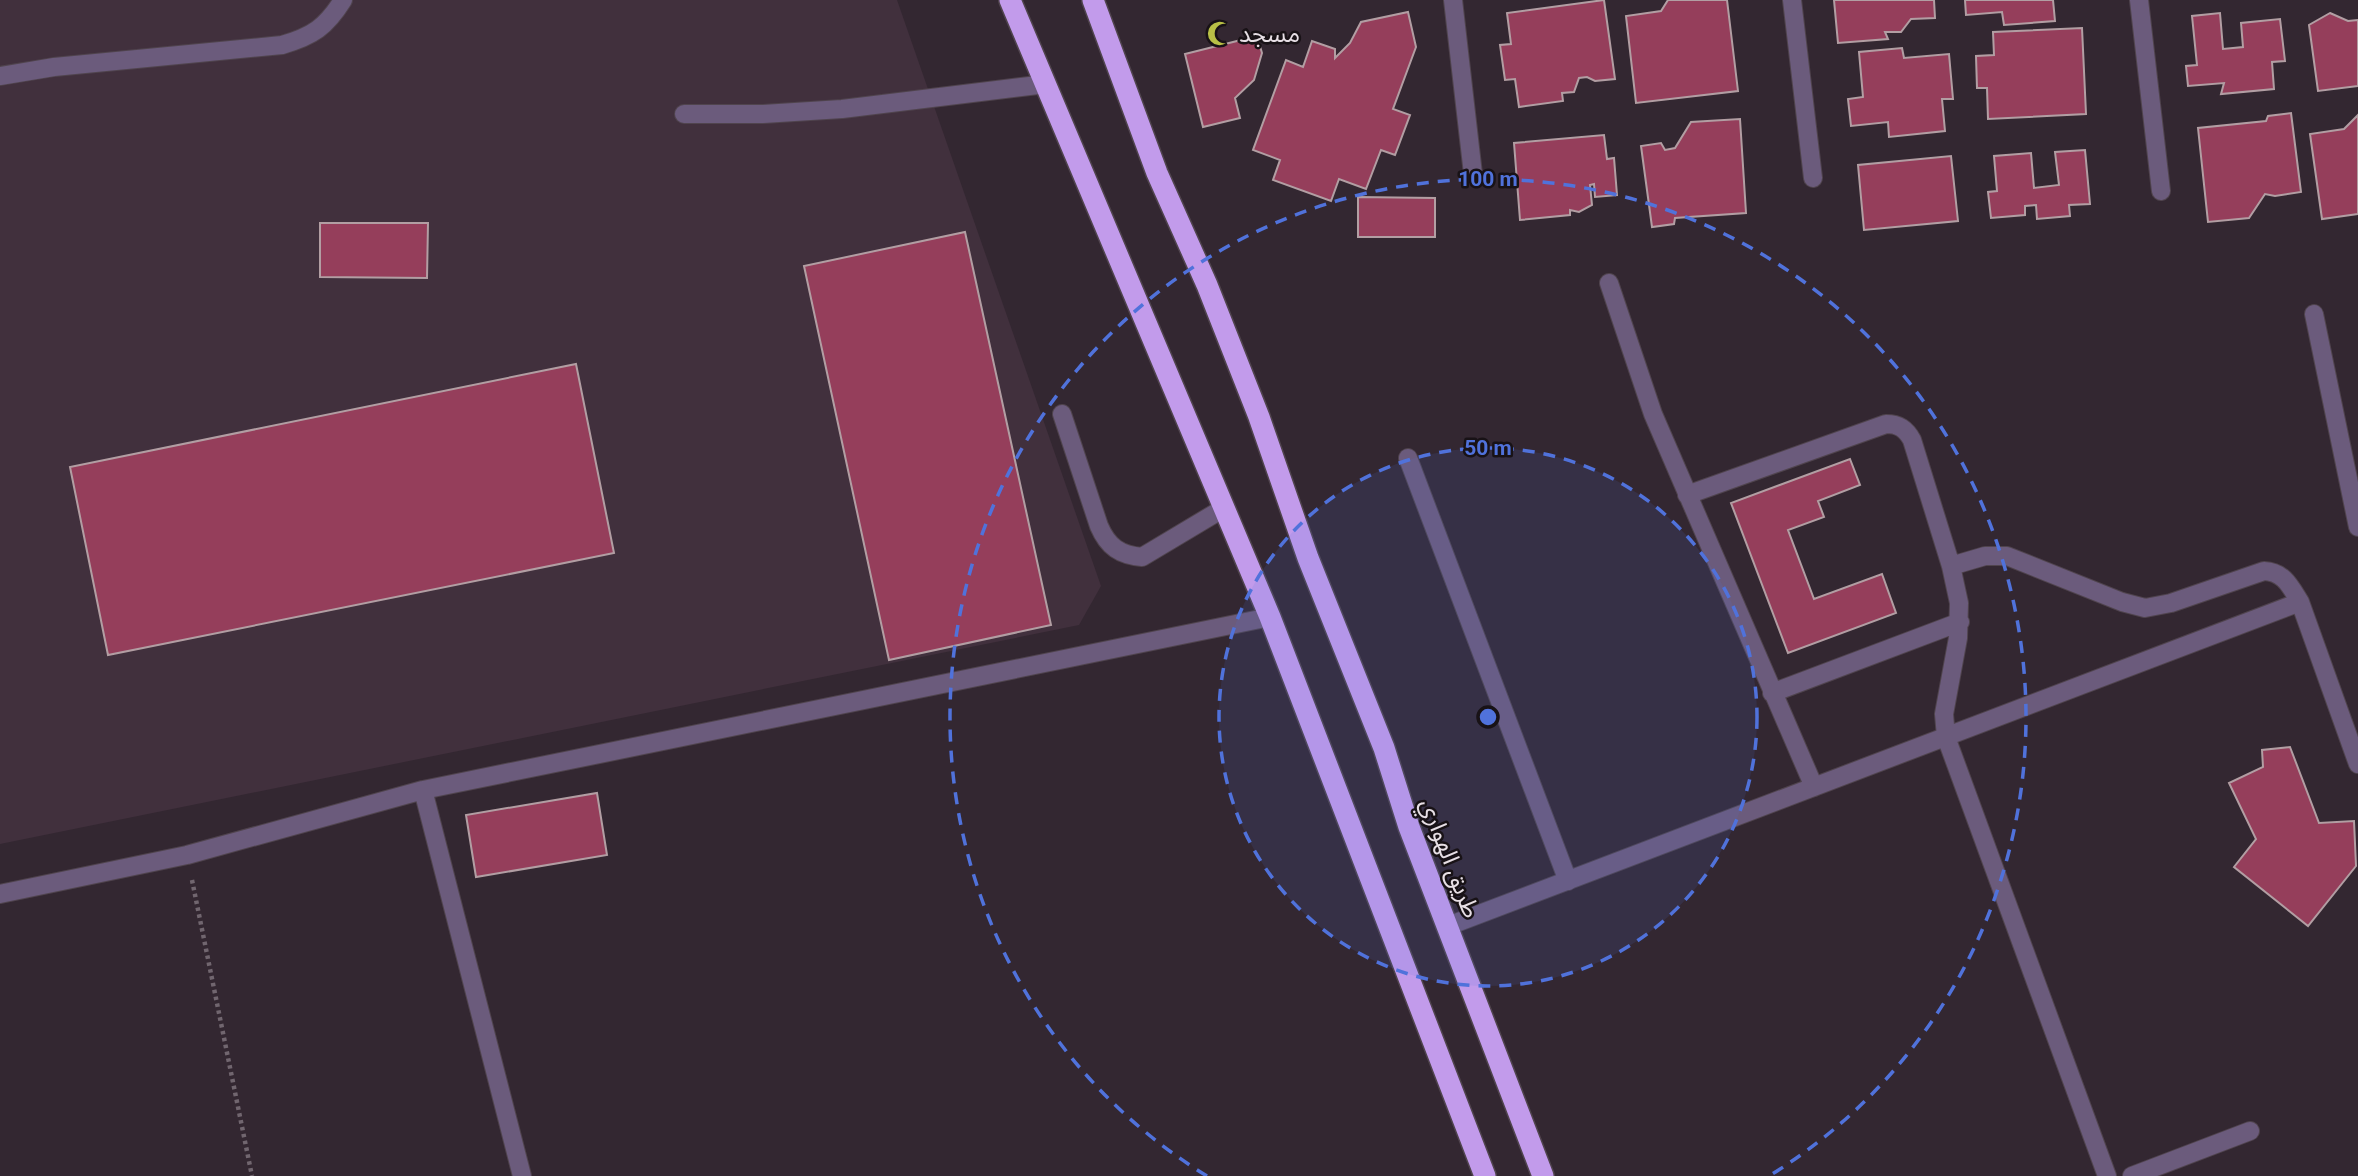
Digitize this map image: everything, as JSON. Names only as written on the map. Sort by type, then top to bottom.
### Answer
[{"type":"highway","points":[[1010,0],[1270,617],[1485,1176]]},
{"type":"highway","name":"طريق الهواري","points":[[1093,0],[1157,173],[1207,285],[1259,418],[1308,558],[1384,748],[1409,827],[1543,1176]]},
{"type":"street","points":[[0,76],[54,67],[282,45],[307,37],[328,22],[343,0]]},
{"type":"street","points":[[1452,0],[1473,174]]},
{"type":"street","points":[[1792,0],[1813,178]]},
{"type":"street","points":[[2139,0],[2161,191]]},
{"type":"street","points":[[684,114],[763,114],[842,109],[1046,84]]},
{"type":"street","points":[[1609,283],[1640,380],[1814,787]]},
{"type":"street","points":[[2314,314],[2358,527]]},
{"type":"street","points":[[1062,414],[1104,539],[1114,549],[1127,556],[1142,557],[1224,508]]},
{"type":"street","points":[[1687,495],[1878,426],[1894,424],[1908,432],[1956,583],[1959,622],[1944,714],[1946,737],[2107,1176]]},
{"type":"street","points":[[1408,458],[1568,881]]},
{"type":"street","points":[[1951,566],[1985,556],[2018,559],[2122,602],[2146,607],[2171,603],[2256,574],[2272,572],[2285,579],[2300,602],[2358,764]]},
{"type":"street","points":[[1448,926],[2300,602]]},
{"type":"street","points":[[0,894],[187,855],[423,790],[1270,617]]},
{"type":"street","points":[[1772,693],[1959,622]]},
{"type":"street","points":[[423,790],[522,1176]]},
{"type":"street","points":[[2132,1176],[2250,1131]]},
{"type":"path","points":[[187,855],[252,1176]]},
{"type":"shaded area","points":[[0,0],[897,0],[1101,586],[1079,625],[0,844]]},
{"type":"building","points":[[1604,0],[1615,79],[1595,81],[1587,77],[1579,78],[1574,92],[1562,93],[1563,101],[1519,107],[1515,79],[1505,80],[1500,45],[1511,44],[1507,13]]},
{"type":"building","points":[[1668,0],[1727,0],[1738,91],[1636,103],[1626,16],[1661,11]]},
{"type":"building","points":[[1834,0],[1934,0],[1935,18],[1911,19],[1901,32],[1885,32],[1888,39],[1838,43]]},
{"type":"building","points":[[1965,0],[2053,0],[2055,21],[2004,25],[2002,12],[1966,15]]},
{"type":"building","points":[[1408,12],[1416,47],[1393,109],[1410,115],[1395,155],[1381,150],[1366,189],[1339,179],[1331,201],[1273,180],[1280,160],[1253,150],[1286,60],[1303,67],[1312,41],[1335,49],[1335,58],[1350,43],[1361,22]]},
{"type":"building","points":[[2220,13],[2223,49],[2243,47],[2241,23],[2280,19],[2285,61],[2272,62],[2274,89],[2221,94],[2224,83],[2188,86],[2186,66],[2197,65],[2192,16]]},
{"type":"building","points":[[2330,13],[2348,21],[2358,20],[2358,86],[2318,91],[2309,25]]},
{"type":"building","points":[[2082,28],[2086,114],[1988,119],[1987,88],[1977,88],[1976,56],[1994,55],[1993,32]]},
{"type":"building","points":[[1257,36],[1262,53],[1254,80],[1235,98],[1240,118],[1203,127],[1185,54]]},
{"type":"building","points":[[1902,48],[1904,58],[1949,54],[1953,99],[1942,99],[1945,131],[1889,137],[1888,122],[1851,126],[1848,99],[1863,97],[1859,52]]},
{"type":"building","points":[[2291,113],[2301,192],[2275,196],[2265,194],[2249,218],[2208,222],[2198,128],[2266,121],[2268,116]]},
{"type":"building","points":[[2358,115],[2358,214],[2322,219],[2310,134],[2344,129]]},
{"type":"building","points":[[1740,119],[1746,213],[1675,218],[1674,224],[1652,227],[1641,146],[1661,143],[1665,150],[1675,148],[1691,122]]},
{"type":"building","points":[[1604,135],[1607,159],[1614,158],[1617,195],[1595,197],[1594,184],[1590,185],[1592,205],[1579,212],[1570,210],[1570,215],[1520,220],[1514,143]]},
{"type":"building","points":[[2085,150],[2090,204],[2069,205],[2070,216],[2037,219],[2036,205],[2025,206],[2025,215],[1991,218],[1988,192],[1997,191],[1994,156],[2031,153],[2034,188],[2059,185],[2055,152]]},
{"type":"building","points":[[1951,156],[1958,221],[1864,230],[1858,165]]},
{"type":"building","points":[[1358,197],[1435,198],[1435,237],[1358,237]]},
{"type":"building","points":[[320,223],[428,223],[427,278],[320,277]]},
{"type":"building","points":[[965,232],[1051,625],[889,660],[804,266]]},
{"type":"building","points":[[576,364],[614,553],[108,655],[70,467]]},
{"type":"building","points":[[1850,459],[1860,485],[1818,501],[1824,517],[1788,530],[1814,599],[1882,574],[1896,613],[1788,653],[1731,503]]},
{"type":"building","points":[[2290,747],[2319,823],[2354,821],[2356,866],[2308,926],[2234,867],[2256,839],[2229,783],[2263,767],[2262,750]]},
{"type":"building","points":[[597,793],[607,855],[476,877],[466,815]]},
{"type":"place","name":"مسجد","points":[[1219,34]]}]
